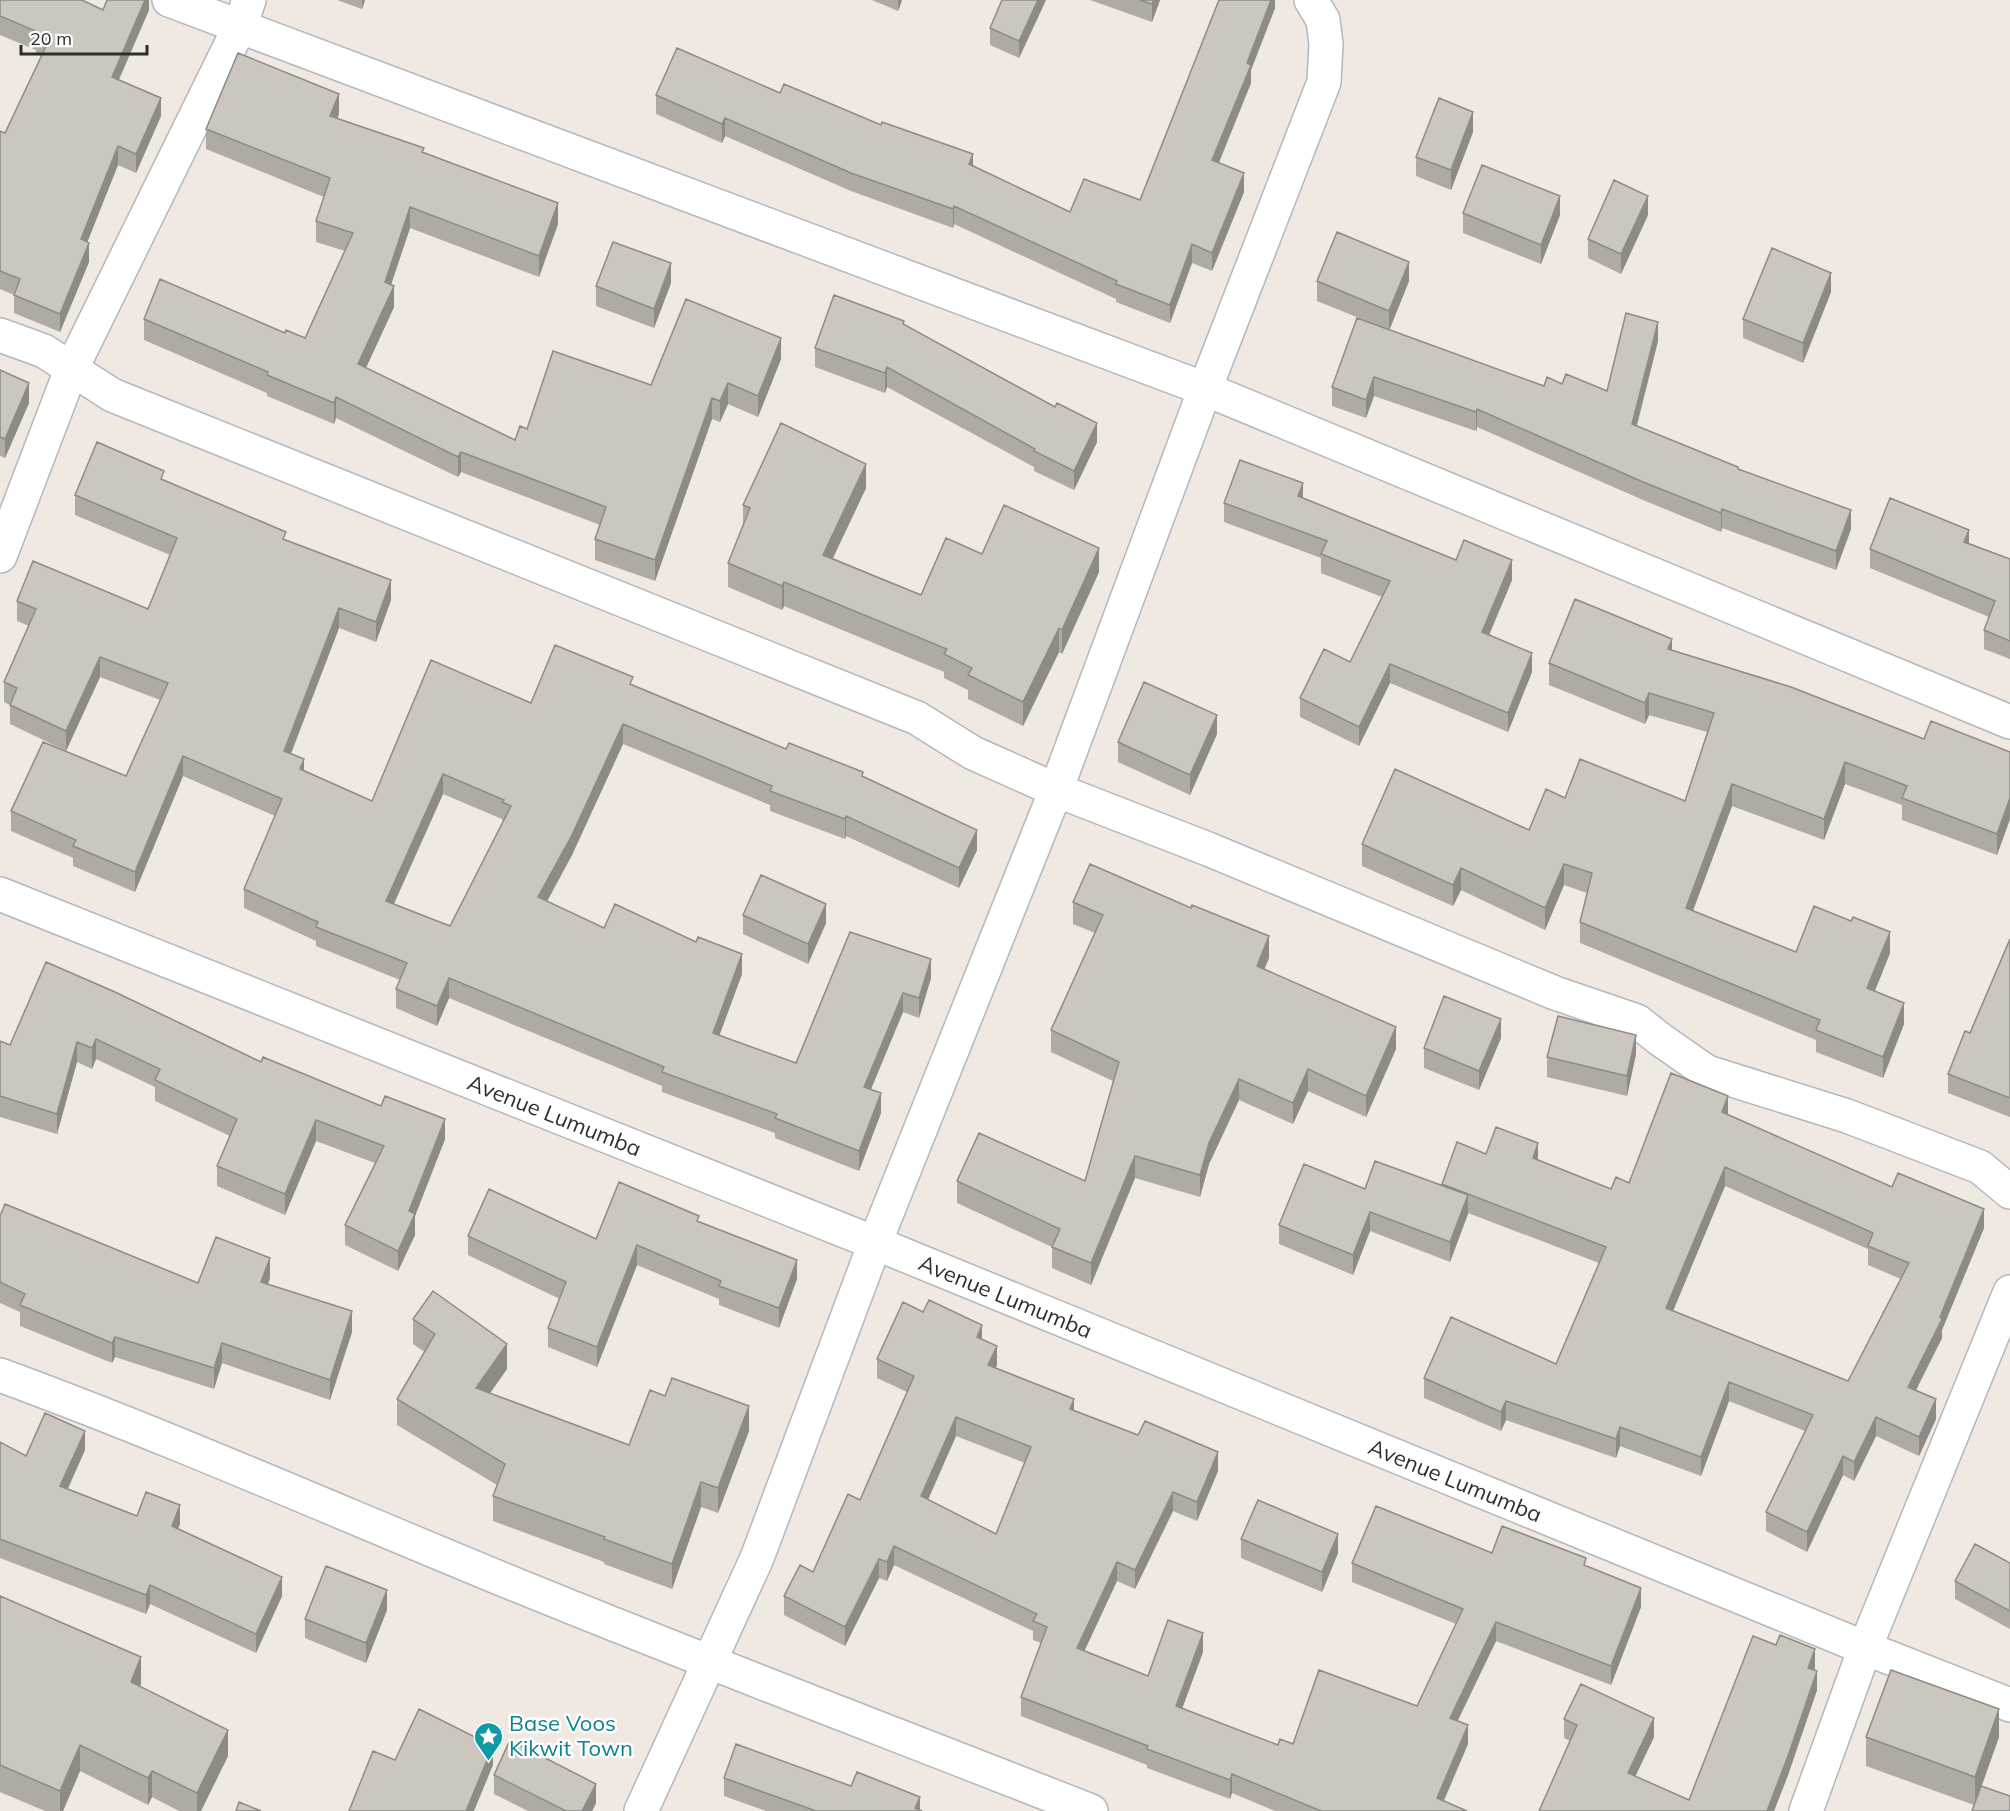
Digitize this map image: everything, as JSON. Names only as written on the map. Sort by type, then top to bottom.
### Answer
[{"type":"street","points":[[169,0],[244,13],[1205,389],[2010,722]]},
{"type":"street","points":[[641,1811],[757,1558],[875,1243],[1056,790],[1205,389],[1324,82],[1326,44],[1323,20],[1311,0]]},
{"type":"street","points":[[0,556],[71,370],[244,13]]},
{"type":"street","points":[[0,335],[44,351],[112,395],[917,718],[973,753],[1056,790],[1208,849],[1555,993],[1637,1021],[1707,1071],[1847,1116],[1980,1167],[2010,1192]]},
{"type":"street","name":"Avenue Lumumba","points":[[0,894],[875,1243],[1865,1648],[2010,1705]]},
{"type":"street","points":[[1806,1811],[1865,1648],[2010,1292]]},
{"type":"street","points":[[0,1375],[262,1479],[709,1664],[847,1715],[1091,1811]]},
{"type":"building","points":[[0,0],[82,0],[103,10],[107,0],[145,0],[112,77],[161,98],[136,154],[118,146],[81,239],[89,243],[60,314],[14,295],[20,279],[0,271],[0,131],[5,133],[49,40],[36,35],[38,32],[0,16]]},
{"type":"building","points":[[1002,0],[1038,0],[1019,41],[990,28]]},
{"type":"building","points":[[1140,0],[1154,0],[1152,4]]},
{"type":"building","points":[[1219,0],[1271,0],[1247,63],[1251,65],[1212,160],[1244,173],[1212,253],[1192,244],[1170,305],[1116,284],[1117,281],[954,206],[953,209],[851,173],[725,118],[722,124],[656,95],[677,48],[780,93],[784,84],[881,125],[882,122],[973,154],[969,164],[1070,212],[1084,179],[1140,200]]},
{"type":"building","points":[[238,53],[339,94],[330,116],[424,148],[422,152],[558,203],[539,256],[410,207],[385,282],[394,286],[358,364],[515,440],[520,426],[527,429],[553,351],[651,385],[686,299],[781,338],[758,396],[728,383],[720,401],[712,398],[655,560],[595,539],[606,507],[461,452],[458,457],[336,397],[334,403],[144,319],[160,279],[285,333],[286,330],[305,338],[353,233],[316,221],[330,178],[206,129]]},
{"type":"building","points":[[1439,98],[1473,112],[1451,170],[1416,157]]},
{"type":"building","points":[[1482,165],[1560,196],[1541,245],[1463,213]]},
{"type":"building","points":[[1614,180],[1648,196],[1621,254],[1588,239]]},
{"type":"building","points":[[1337,232],[1409,262],[1389,311],[1317,281]]},
{"type":"building","points":[[613,242],[671,263],[654,309],[596,286]]},
{"type":"building","points":[[1772,248],[1831,273],[1803,343],[1743,319]]},
{"type":"building","points":[[834,295],[904,321],[903,324],[1055,407],[1057,403],[1097,423],[1074,471],[1034,451],[1035,449],[887,367],[885,373],[815,348]]},
{"type":"building","points":[[1626,313],[1658,322],[1632,424],[1738,467],[1738,469],[1851,510],[1836,551],[1722,509],[1721,513],[1643,482],[1477,409],[1476,412],[1374,377],[1366,400],[1332,387],[1357,318],[1544,386],[1547,377],[1562,384],[1566,374],[1607,391]]},
{"type":"building","points":[[0,370],[29,383],[5,439],[0,437]]},
{"type":"building","points":[[781,423],[866,464],[823,555],[921,595],[946,538],[982,554],[1004,505],[1099,548],[1062,630],[1059,628],[1023,702],[968,675],[972,668],[944,654],[947,649],[784,582],[782,586],[728,563],[750,508],[743,505]]},
{"type":"building","points":[[97,442],[164,471],[161,479],[286,532],[283,539],[391,580],[376,622],[339,608],[284,751],[304,759],[300,769],[372,801],[431,660],[531,703],[555,645],[633,677],[630,684],[786,749],[789,743],[863,772],[862,776],[977,830],[959,868],[846,816],[845,819],[770,791],[772,786],[623,724],[572,835],[538,897],[604,928],[615,904],[696,942],[698,937],[742,954],[713,1033],[796,1063],[850,932],[931,959],[919,998],[903,993],[864,1087],[881,1093],[859,1151],[775,1118],[777,1114],[662,1072],[664,1067],[449,978],[437,1006],[396,989],[407,963],[316,927],[318,922],[244,889],[282,799],[183,756],[135,872],[73,846],[76,840],[11,811],[43,742],[126,776],[168,683],[100,657],[66,731],[10,705],[17,688],[4,682],[36,609],[17,601],[33,561],[148,609],[177,538],[75,495]],"holes":[[[443,774],[504,800],[502,802],[511,806],[450,926],[386,901]]]},
{"type":"building","points":[[1240,460],[1303,483],[1298,496],[1456,560],[1464,540],[1512,560],[1482,632],[1532,653],[1508,713],[1390,664],[1359,727],[1300,698],[1324,649],[1350,662],[1390,581],[1321,554],[1327,541],[1224,503]]},
{"type":"building","points":[[1890,498],[1969,530],[1964,542],[2010,559],[2010,641],[1984,630],[1995,601],[1870,549]]},
{"type":"building","points":[[1575,599],[1672,639],[1668,649],[1791,687],[1924,739],[1931,721],[2010,752],[2010,798],[1997,834],[1902,798],[1907,786],[1845,762],[1824,819],[1732,784],[1686,908],[1796,952],[1814,906],[1851,921],[1853,917],[1890,932],[1867,988],[1904,1003],[1883,1057],[1816,1030],[1820,1020],[1580,922],[1592,873],[1564,864],[1545,908],[1461,868],[1453,885],[1362,844],[1395,769],[1529,830],[1546,789],[1565,798],[1580,759],[1685,801],[1714,713],[1649,693],[1645,703],[1549,663]]},
{"type":"building","points":[[1144,682],[1217,715],[1190,775],[1118,742]]},
{"type":"building","points":[[1090,864],[1191,908],[1192,905],[1269,936],[1257,966],[1396,1027],[1366,1096],[1308,1069],[1293,1103],[1239,1079],[1209,1143],[1200,1175],[1135,1156],[1091,1263],[1052,1247],[1060,1229],[957,1181],[979,1133],[1085,1181],[1119,1062],[1051,1030],[1103,915],[1073,902]]},
{"type":"building","points":[[761,875],[826,904],[808,944],[743,915]]},
{"type":"building","points":[[2010,939],[2010,1098],[1948,1074],[1965,1031],[1970,1033]]},
{"type":"building","points":[[46,962],[115,992],[261,1062],[263,1057],[381,1106],[385,1096],[445,1119],[409,1211],[415,1214],[398,1251],[345,1225],[384,1146],[316,1120],[285,1194],[217,1166],[237,1119],[155,1080],[160,1069],[96,1039],[92,1048],[77,1042],[57,1114],[0,1096],[0,1041],[10,1045]]},
{"type":"building","points":[[1444,996],[1501,1019],[1479,1071],[1424,1048]]},
{"type":"building","points":[[1558,1016],[1636,1035],[1627,1076],[1547,1057]]},
{"type":"building","points":[[1671,1073],[1728,1096],[1722,1112],[1892,1187],[1898,1173],[1984,1209],[1940,1317],[1942,1319],[1908,1387],[1936,1399],[1919,1437],[1876,1417],[1854,1462],[1843,1456],[1807,1532],[1766,1512],[1813,1415],[1729,1382],[1701,1457],[1620,1427],[1616,1439],[1506,1401],[1501,1412],[1424,1378],[1451,1317],[1556,1364],[1606,1247],[1442,1184],[1457,1142],[1486,1154],[1496,1127],[1538,1143],[1533,1158],[1611,1189],[1616,1177],[1629,1183]],"holes":[[[1725,1167],[1873,1233],[1868,1246],[1909,1263],[1848,1381],[1666,1308]]]},
{"type":"building","points":[[1375,1161],[1468,1195],[1450,1242],[1370,1212],[1353,1255],[1279,1225],[1304,1164],[1365,1189]]},
{"type":"building","points":[[619,1182],[699,1216],[697,1221],[797,1260],[779,1308],[719,1286],[721,1281],[637,1245],[597,1347],[548,1328],[566,1282],[468,1236],[489,1189],[596,1239]]},
{"type":"building","points":[[5,1204],[198,1283],[216,1237],[270,1258],[261,1282],[352,1311],[330,1380],[222,1343],[214,1368],[115,1337],[112,1343],[20,1305],[25,1294],[0,1282],[0,1216]]},
{"type":"building","points":[[433,1291],[507,1344],[476,1388],[629,1445],[650,1390],[665,1396],[672,1378],[749,1406],[718,1488],[701,1482],[672,1564],[493,1496],[505,1464],[397,1399],[435,1334],[413,1319]]},
{"type":"building","points":[[929,1300],[982,1325],[977,1337],[997,1346],[988,1365],[1074,1399],[1070,1409],[1138,1435],[1145,1421],[1218,1452],[1197,1502],[1173,1492],[1135,1570],[1117,1562],[1077,1648],[1148,1676],[1168,1620],[1203,1633],[1176,1706],[1278,1745],[1280,1739],[1293,1744],[1319,1670],[1417,1706],[1463,1609],[1352,1563],[1376,1506],[1492,1553],[1502,1526],[1586,1558],[1584,1565],[1641,1588],[1611,1666],[1496,1622],[1450,1718],[1468,1725],[1437,1798],[1467,1811],[1321,1811],[1232,1774],[1230,1780],[1147,1749],[1148,1746],[1021,1697],[1047,1627],[1033,1621],[1037,1614],[894,1546],[887,1562],[879,1559],[845,1627],[784,1596],[800,1565],[813,1572],[848,1494],[860,1500],[914,1376],[877,1359],[903,1302],[923,1312]],"holes":[[[956,1417],[1031,1447],[996,1534],[921,1496]]]},
{"type":"building","points":[[45,1413],[85,1431],[60,1486],[137,1516],[146,1492],[180,1505],[172,1526],[282,1577],[256,1634],[150,1585],[146,1595],[0,1539],[0,1442],[26,1456]]},
{"type":"building","points":[[1258,1500],[1338,1534],[1322,1572],[1241,1539]]},
{"type":"building","points":[[1975,1544],[2010,1563],[2010,1611],[1955,1581]]},
{"type":"building","points":[[326,1566],[387,1590],[366,1643],[305,1619]]},
{"type":"building","points":[[0,1596],[141,1657],[131,1682],[228,1730],[197,1793],[152,1771],[148,1778],[80,1745],[60,1791],[0,1765]]},
{"type":"building","points":[[1780,1635],[1815,1649],[1808,1668],[1817,1671],[1767,1811],[1539,1811],[1577,1725],[1564,1719],[1581,1684],[1654,1718],[1628,1773],[1689,1800],[1753,1636],[1776,1645]]},
{"type":"building","points":[[1891,1670],[1999,1709],[1975,1777],[1866,1737]]},
{"type":"building","points":[[419,1709],[493,1746],[466,1811],[349,1811],[373,1751],[395,1760]]},
{"type":"building","points":[[510,1740],[596,1784],[582,1811],[566,1811],[494,1775]]},
{"type":"building","points":[[736,1744],[851,1786],[857,1772],[920,1797],[915,1808],[922,1811],[816,1811],[724,1778]]},
{"type":"building","points":[[1981,1786],[2010,1796],[2010,1811],[1972,1811]]},
{"type":"building","points":[[239,1802],[261,1811],[236,1811]]},
{"type":"place","name":"Base Voos Kikwit Town","points":[[488,1762]]}]
